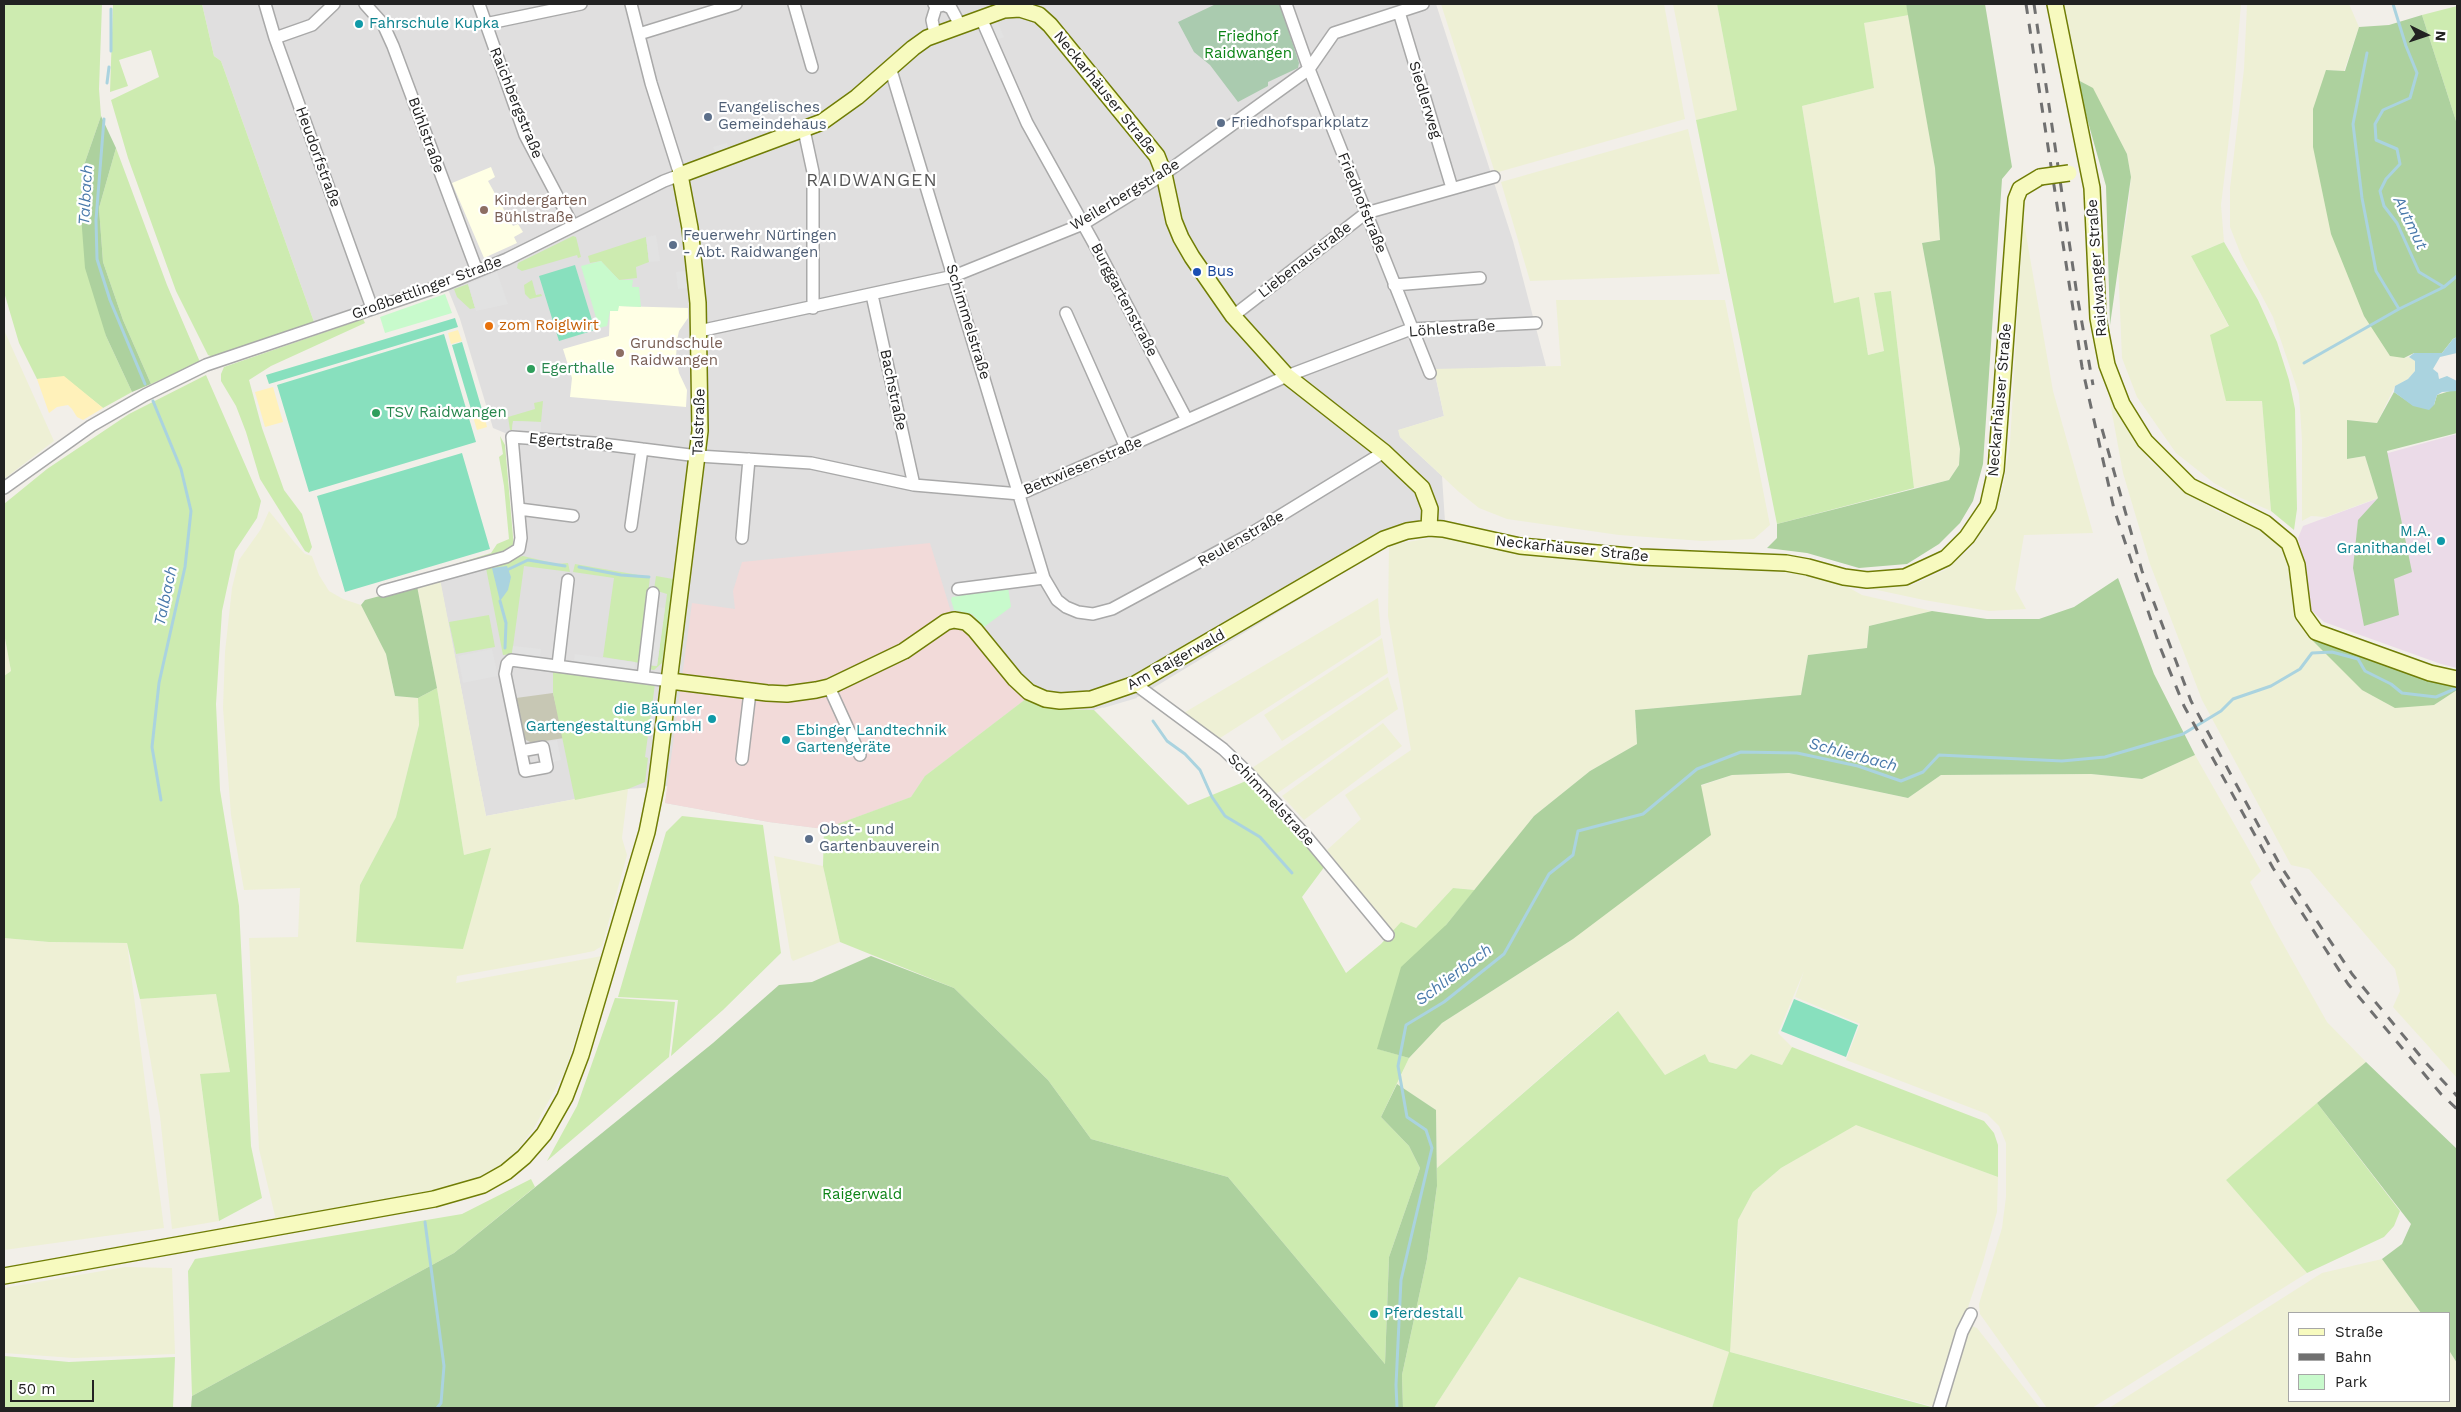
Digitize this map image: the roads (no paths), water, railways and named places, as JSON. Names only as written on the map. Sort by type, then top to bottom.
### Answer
[{"type":"street","name":"Heudorfstraße","points":[[265,4],[275,38],[372,308]]},
{"type":"street","points":[[275,38],[312,25],[334,4]]},
{"type":"street","name":"Bühlstraße","points":[[365,4],[383,24],[393,46],[477,271]]},
{"type":"street","name":"Raichbergstraße","points":[[479,4],[525,135],[573,226]]},
{"type":"street","points":[[485,24],[581,4]]},
{"type":"street","name":"Talstraße","points":[[4,1276],[434,1199],[483,1185],[506,1172],[524,1157],[544,1134],[565,1097],[581,1055],[647,832],[656,787],[698,456],[701,401],[694,261],[680,175],[651,83],[631,4]]},
{"type":"street","points":[[639,34],[736,4]]},
{"type":"street","points":[[794,4],[812,67]]},
{"type":"street","name":"Friedhofstraße","points":[[1286,4],[1308,69],[1430,373]]},
{"type":"street","name":"Weilerbergstraße","points":[[699,331],[814,308],[954,276],[1083,224],[1164,174],[1308,69],[1334,32],[1423,4]]},
{"type":"street","name":"Raidwanger Straße","points":[[2055,4],[2092,188],[2098,318],[2107,365],[2122,404],[2145,440],[2190,486],[2264,523],[2289,543],[2297,564],[2303,614],[2316,632],[2430,673],[2457,679]]},
{"type":"street","points":[[936,34],[932,20],[935,5],[944,5],[951,8],[960,25]]},
{"type":"street","name":"Neckarhäuser Straße","points":[[981,18],[1004,10],[1020,9],[1040,15],[1050,25],[1147,141],[1157,156],[1164,174],[1174,221],[1181,238],[1233,316],[1287,376],[1384,452],[1422,488],[1430,510],[1429,528],[1458,532],[1513,545],[1641,557],[1786,563],[1844,577],[1867,580],[1905,577],[1946,558],[1967,537],[1988,506],[1996,470],[2016,199],[2020,189],[2040,177],[2069,173],[2088,173]]},
{"type":"street","name":"Siedlerweg","points":[[1399,12],[1452,188]]},
{"type":"street","name":"Großbettlinger Straße","points":[[4,488],[91,426],[215,362],[446,284],[507,259],[680,175],[822,122],[857,97],[920,42],[936,34],[981,18]]},
{"type":"street","name":"Burggartenstraße","points":[[981,18],[1027,123],[1188,420]]},
{"type":"street","name":"Schimmelstraße","points":[[890,67],[1044,578],[1057,600],[1066,607],[1078,612],[1093,614]]},
{"type":"street","points":[[804,130],[813,172],[814,308]]},
{"type":"street","name":"Liebenaustraße","points":[[1233,316],[1366,213],[1494,177]]},
{"type":"street","points":[[1394,285],[1480,278]]},
{"type":"street","name":"Bachstraße","points":[[872,295],[914,485]]},
{"type":"street","points":[[1066,313],[1126,448]]},
{"type":"street","name":"Löhlestraße","points":[[1287,376],[1411,329],[1536,323]]},
{"type":"street","name":"Bettwiesenstraße","points":[[698,456],[811,463],[914,485],[1020,494],[1287,376]]},
{"type":"street","name":"Egertstraße","points":[[383,591],[514,554],[521,543],[512,438],[594,443],[698,456]]},
{"type":"street","points":[[631,526],[642,449]]},
{"type":"street","name":"Reulenstraße","points":[[1093,614],[1112,609],[1239,541],[1384,452]]},
{"type":"street","points":[[742,538],[749,459]]},
{"type":"street","points":[[519,509],[573,516]]},
{"type":"street","name":"Am Raigerwald","points":[[670,681],[750,692],[787,694],[829,686],[904,651],[946,622],[954,620],[966,622],[1015,679],[1029,692],[1045,699],[1084,700],[1104,696],[1135,684],[1384,539],[1407,531],[1429,528]]},
{"type":"street","points":[[958,589],[1044,578]]},
{"type":"street","points":[[558,665],[568,580]]},
{"type":"street","points":[[643,677],[653,593]]},
{"type":"street","points":[[521,751],[505,674],[507,664],[515,659],[670,681]]},
{"type":"street","name":"Schimmelstraße","points":[[1135,684],[1223,749],[1248,772],[1306,836],[1388,935]]},
{"type":"street","points":[[829,686],[860,756]]},
{"type":"street","points":[[742,759],[750,692]]},
{"type":"street","points":[[1939,1408],[1962,1332],[1971,1314]]},
{"type":"water","points":[[2457,337],[2457,353],[2440,357],[2433,369],[2438,373],[2439,379],[2447,376],[2457,381],[2457,391],[2442,392],[2437,395],[2434,405],[2429,410],[2413,406],[2394,392],[2395,386],[2408,379],[2415,371],[2415,361],[2409,357],[2414,353],[2442,353],[2453,339]]},
{"type":"water","points":[[507,566],[511,577],[508,590],[500,601],[492,568]]},
{"type":"waterway","name":"Autmut","points":[[2393,4],[2406,46],[2417,73],[2410,98],[2383,110],[2375,124],[2376,140],[2397,149],[2400,164],[2386,179],[2380,191],[2384,206],[2397,223],[2419,272],[2444,287],[2457,276]]},
{"type":"waterway","name":"Talbach","points":[[111,9],[111,51]]},
{"type":"waterway","points":[[2367,53],[2353,124],[2362,198],[2376,271],[2399,309]]},
{"type":"waterway","name":"Talbach","points":[[107,83],[109,67]]},
{"type":"waterway","name":"Talbach","points":[[104,119],[96,220],[97,259],[110,300],[145,384]]},
{"type":"waterway","points":[[2304,363],[2399,309],[2444,287]]},
{"type":"waterway","name":"Talbach","points":[[153,401],[181,469],[191,511],[185,567],[159,683],[152,747],[161,800]]},
{"type":"waterway","points":[[507,570],[528,560],[565,566]]},
{"type":"waterway","points":[[579,567],[621,575],[649,577]]},
{"type":"waterway","points":[[500,601],[506,623],[505,648]]},
{"type":"waterway","name":"Schlierbach","points":[[1397,1408],[1396,1385],[1401,1280],[1432,1148],[1426,1130],[1407,1117],[1398,1066],[1406,1025],[1444,1002],[1504,954],[1549,874],[1573,855],[1578,831],[1643,814],[1697,769],[1741,752],[1797,753],[1858,766],[1901,781],[1923,772],[1939,755],[2062,761],[2105,757],[2183,734],[2221,711],[2233,699],[2271,686],[2300,669],[2312,653],[2332,652],[2358,659],[2365,671],[2391,684],[2402,693],[2436,697],[2457,688]]},
{"type":"waterway","points":[[1153,721],[1167,741],[1185,754],[1200,770],[1212,797],[1225,816],[1260,837],[1292,873]]},
{"type":"waterway","points":[[425,1222],[444,1366],[441,1403],[437,1408]]},
{"type":"railway","points":[[2026,4],[2082,367],[2114,509],[2160,647],[2184,706],[2273,868],[2348,984],[2441,1094],[2457,1109]]},
{"type":"railway","points":[[2034,4],[2077,295],[2093,385]]},
{"type":"railway","points":[[2102,429],[2142,571],[2191,701],[2280,865],[2352,974],[2427,1064],[2457,1096]]},
{"type":"place","name":"Fahrschule Kupka","points":[[359,24]]},
{"type":"place","name":"Evangelisches Gemeindehaus","points":[[708,117]]},
{"type":"place","name":"Friedhofsparkplatz","points":[[1221,123]]},
{"type":"place","name":"Kindergarten Bühlstraße","points":[[484,210]]},
{"type":"place","name":"Feuerwehr Nürtingen - Abt. Raidwangen","points":[[673,245]]},
{"type":"place","name":"Bus","points":[[1197,272]]},
{"type":"place","name":"zom Roiglwirt","points":[[489,326]]},
{"type":"place","name":"Grundschule Raidwangen","points":[[620,353]]},
{"type":"place","name":"Egerthalle","points":[[531,369]]},
{"type":"place","name":"TSV Raidwangen","points":[[376,413]]},
{"type":"place","name":"M.A. Granithandel","points":[[2441,541]]},
{"type":"place","name":"die Bäumler Gartengestaltung GmbH","points":[[712,719]]},
{"type":"place","name":"Ebinger Landtechnik Gartengeräte","points":[[786,740]]},
{"type":"place","name":"Obst- und Gartenbauverein","points":[[809,839]]},
{"type":"place","name":"Pferdestall","points":[[1374,1314]]},
{"type":"district","name":"RAIDWANGEN","points":[[872,181]]},
{"type":"park label","name":"Friedhof Raidwangen","points":[[1248,46]]},
{"type":"park label","name":"Raigerwald","points":[[862,1195]]}]
